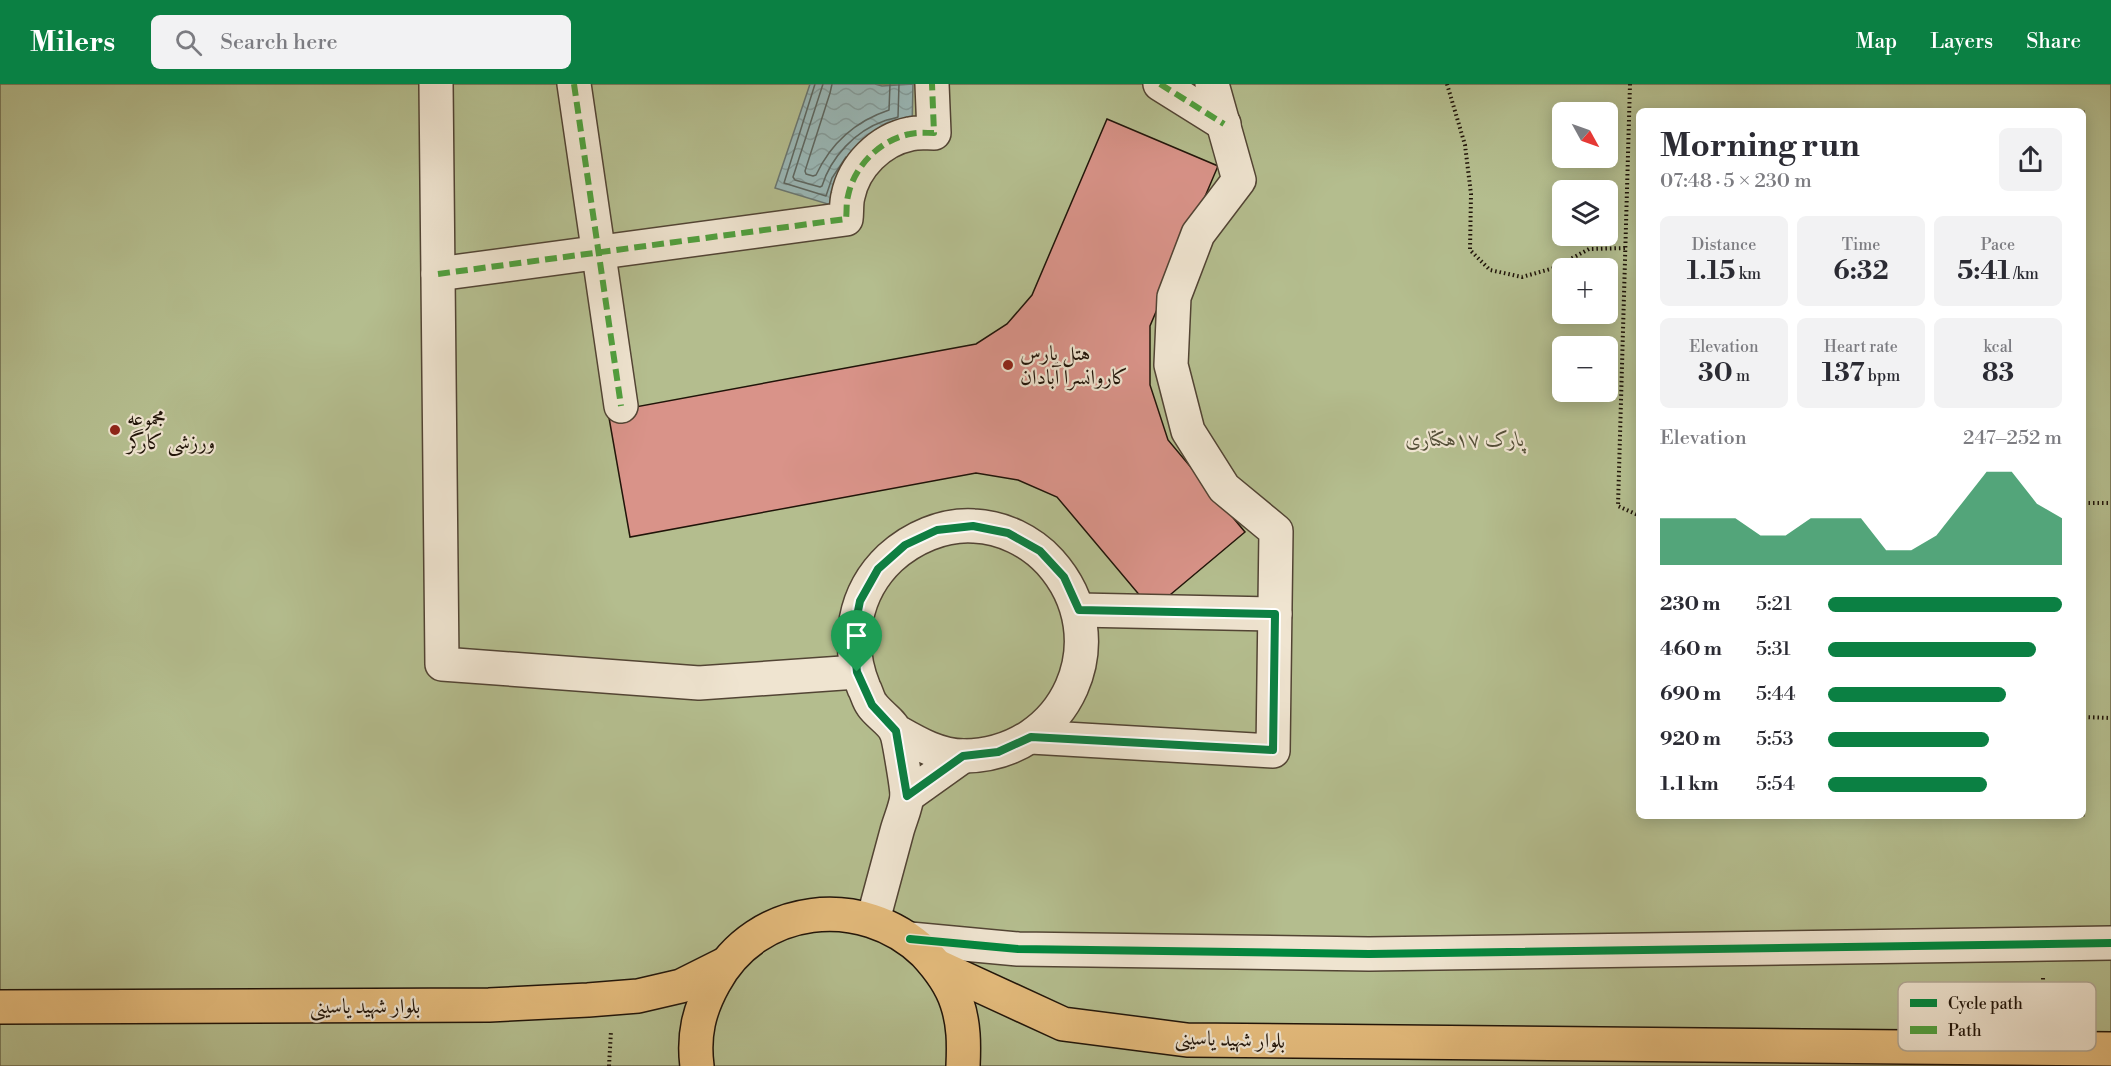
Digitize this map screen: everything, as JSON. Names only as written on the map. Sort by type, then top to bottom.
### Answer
[{"type":"main road","points":[[697,1066],[694,1045],[703,1003],[723,965],[754,937],[791,919],[832,913],[873,920],[910,939],[939,968],[957,1001],[965,1039],[963,1066]]},
{"type":"main road","name":"بلوار شهید یاسینی","points":[[0,1007],[489,1005],[577,1001],[638,996],[681,986],[723,965]]},
{"type":"main road","name":"بلوار شهید یاسینی","points":[[939,968],[1063,1024],[1187,1040],[1898,1047]]},
{"type":"street","points":[[436,84],[442,664],[699,683],[857,672]]},
{"type":"street","points":[[574,84],[621,406]]},
{"type":"street","points":[[438,274],[846,219],[848,196],[855,174],[870,156],[889,142],[910,134],[934,133],[932,84]]},
{"type":"street","points":[[1160,84],[1224,124]]},
{"type":"street","points":[[1031,737],[1273,750],[1276,531],[1224,488],[1188,431],[1171,365],[1174,297],[1198,234],[1239,180],[1212,84]]},
{"type":"street","points":[[973,526],[1008,533],[1040,551],[1064,577],[1079,610],[1083,646],[1076,681],[1058,712],[1031,737],[998,752],[963,756],[927,749],[896,731],[872,705],[857,672],[853,636],[860,601],[878,569],[905,545],[937,530],[973,526]]},
{"type":"street","points":[[1079,610],[1275,614]]},
{"type":"street","points":[[873,920],[907,796],[896,731]]},
{"type":"street","points":[[907,796],[963,756]]},
{"type":"street","points":[[910,939],[1018,949],[1369,954],[2111,943]]},
{"type":"path","points":[[1447,84],[1465,145],[1471,194],[1470,250],[1490,270],[1522,277],[1554,268],[1589,249],[1625,248]]},
{"type":"path","points":[[1630,84],[1618,506],[1636,514]]},
{"type":"path","points":[[2086,503],[2111,503]]},
{"type":"path","points":[[2086,717],[2111,718]]},
{"type":"path","points":[[2041,944],[2043,982]]},
{"type":"green space","name":"پارک ۱۷هکتاری","points":[[0,84],[2111,84],[2111,1066],[0,1066]]},
{"type":"water","points":[[810,84],[875,84],[882,86],[913,84],[912,129],[831,205],[775,188]]},
{"type":"building","name":"هتل پارس کاروانسرا آبادان","points":[[1107,119],[1218,166],[1150,326],[1150,385],[1168,440],[1245,532],[1152,610],[1057,497],[1018,480],[976,473],[630,537],[608,412],[976,344],[1007,324],[1032,295]]},
{"type":"marked path","points":[[574,84],[621,406]]},
{"type":"marked path","points":[[438,274],[846,219],[847,199],[851,185],[856,174],[870,156],[888,142],[899,137],[916,133],[934,133],[932,84]]},
{"type":"marked path","points":[[1160,84],[1224,124]]},
{"type":"cycle path","points":[[910,939],[1018,949],[1369,954],[2111,943]]},
{"type":"place","name":"هتل پارس کاروانسرا آبادان","points":[[1008,365]]},
{"type":"place","name":"مجموعه ورزشی کارگر","points":[[115,430]]},
{"type":"route","points":[[973,526],[1008,533],[1040,551],[1064,577],[1079,610],[1275,614],[1273,750],[1031,737],[998,752],[963,756],[907,796],[896,731],[872,705],[857,672],[853,636],[860,601],[878,569],[905,545],[937,530],[973,526]]}]
